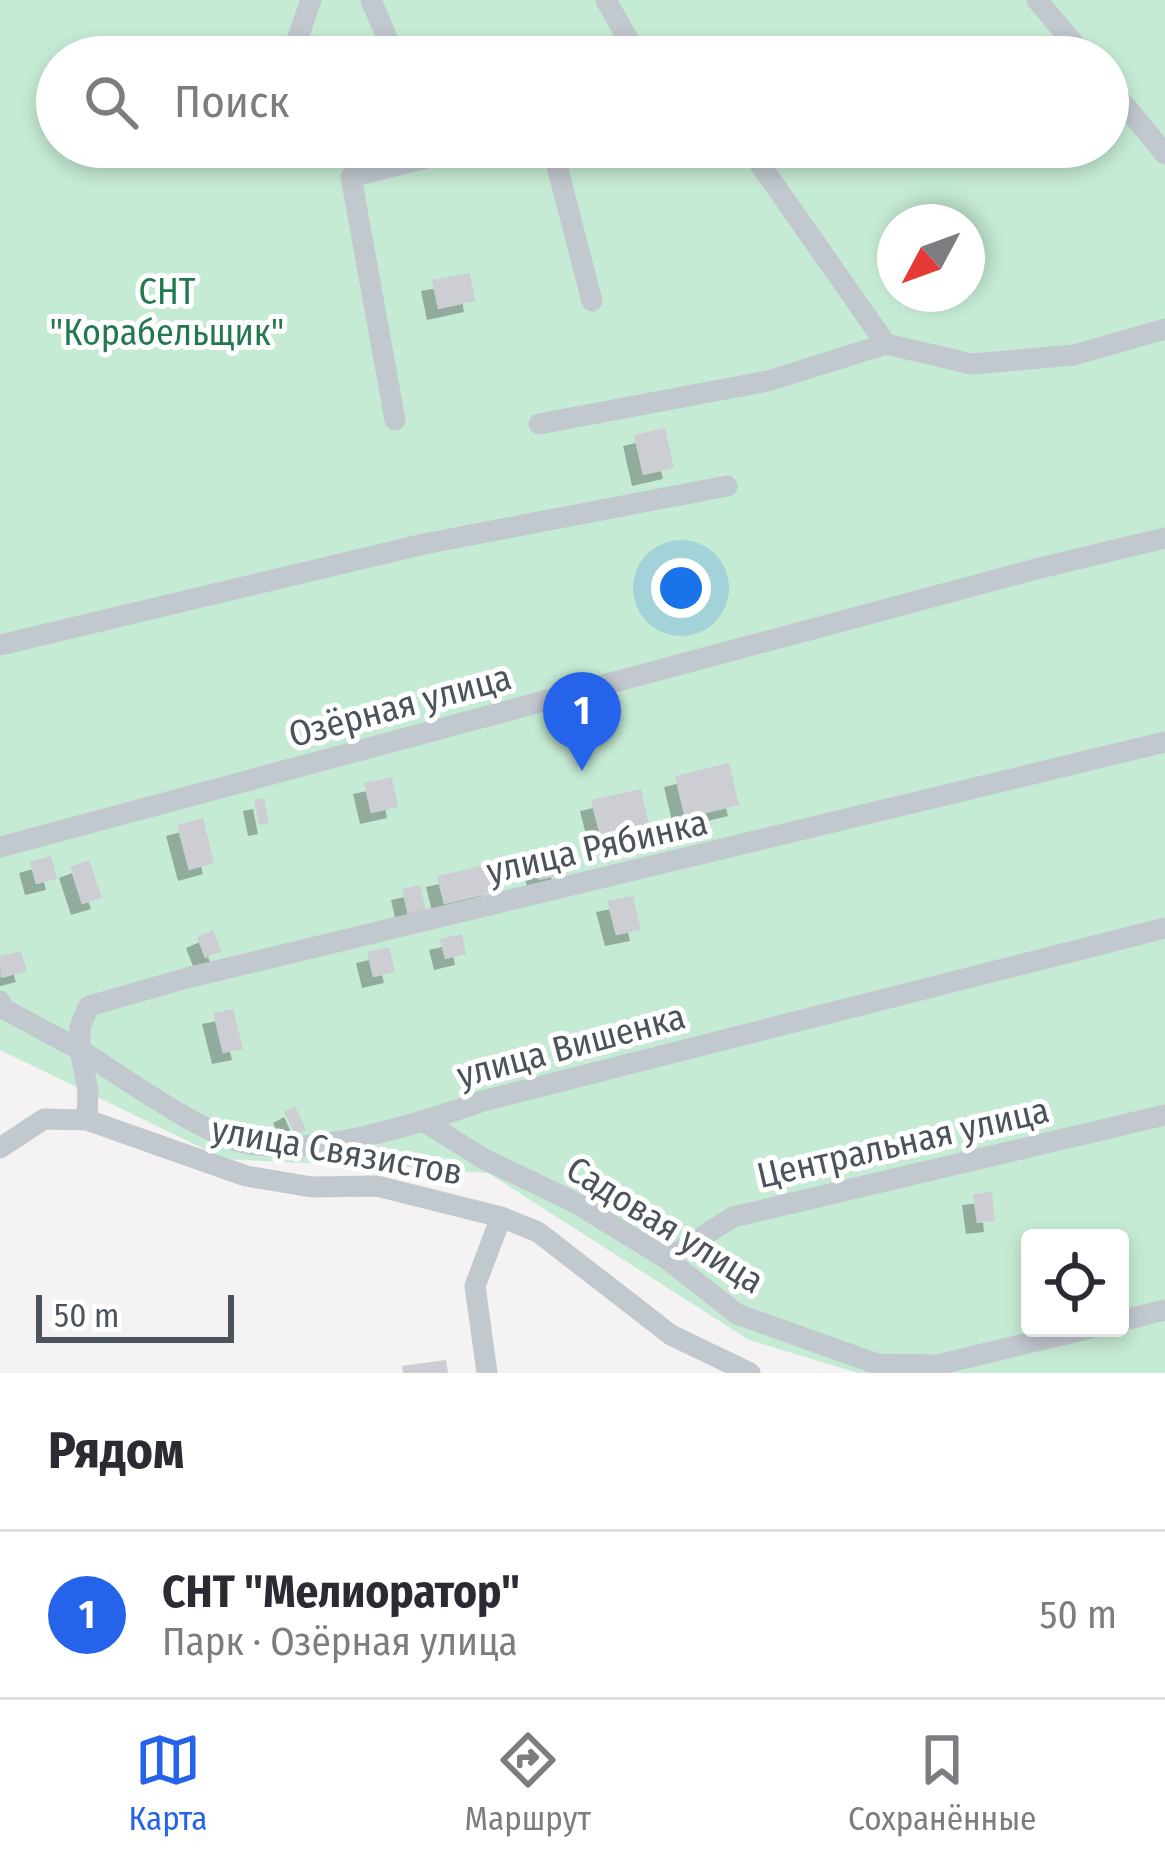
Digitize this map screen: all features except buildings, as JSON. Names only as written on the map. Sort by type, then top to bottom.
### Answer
[{"type":"street","points":[[298,36],[311,0]]},
{"type":"street","points":[[371,0],[386,36]]},
{"type":"street","points":[[606,0],[626,36]]},
{"type":"street","points":[[1037,0],[1067,36]]},
{"type":"street","points":[[1129,110],[1165,154]]},
{"type":"street","points":[[380,168],[351,177],[395,420]]},
{"type":"street","points":[[557,168],[592,302]]},
{"type":"street","points":[[763,168],[886,344]]},
{"type":"street","points":[[539,424],[768,381],[886,344],[972,364],[1074,356],[1165,329]]},
{"type":"street","points":[[0,645],[424,544],[727,486]]},
{"type":"street","name":"Озёрная улица","points":[[0,848],[1165,538]]},
{"type":"street","name":"улица Рябинка","points":[[80,1050],[80,1027],[89,1006],[1165,742]]},
{"type":"street","name":"улица Вишенка","points":[[0,1001],[2,1008],[80,1050],[186,1117],[247,1144],[319,1144],[425,1122],[483,1101],[1165,928]]},
{"type":"street","points":[[0,1148],[44,1119],[87,1120],[88,1091],[80,1050]]},
{"type":"street","name":"Центральная улица","points":[[667,1259],[733,1217],[1165,1115]]},
{"type":"street","name":"улица Связистов","points":[[87,1120],[246,1176],[312,1187],[377,1186],[502,1217],[538,1232],[671,1335],[751,1373]]},
{"type":"street","name":"Садовая улица","points":[[425,1122],[484,1159],[576,1203],[667,1259],[737,1314],[877,1364],[938,1365],[1054,1337]]},
{"type":"street","points":[[487,1373],[475,1286],[502,1217]]},
{"type":"street","points":[[1129,1319],[1165,1310]]},
{"type":"green space","name":"СНТ \"Корабельщик\"","points":[[0,0],[1165,0],[1165,1373],[858,1373],[749,1340],[488,1173],[225,1159],[0,1050]]},
{"type":"place","name":"СНТ \"Мелиоратор\"","points":[[582,771]]}]
